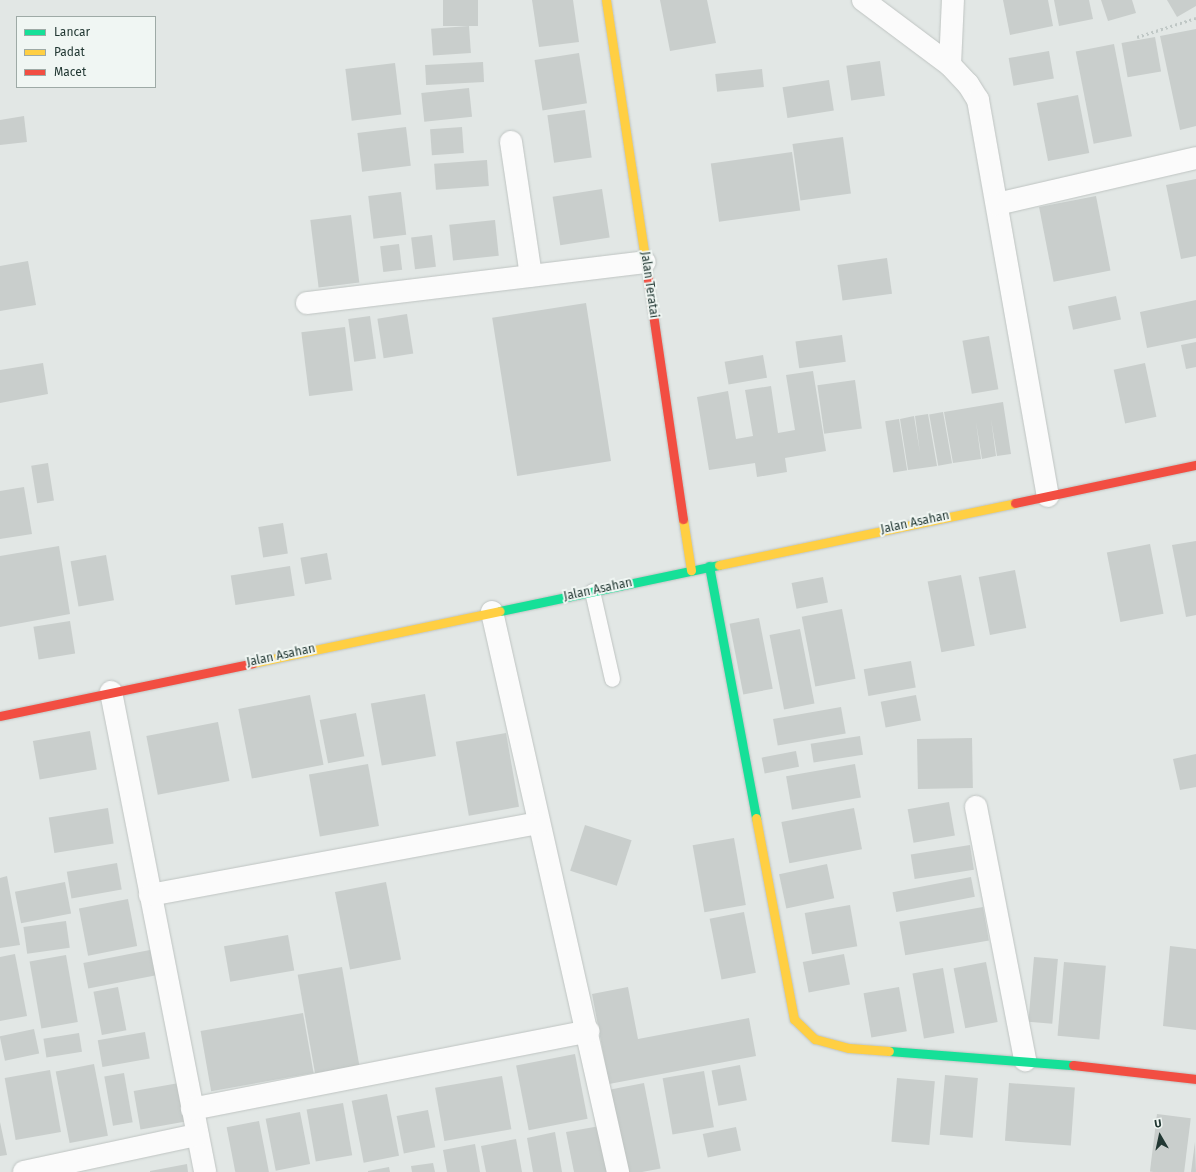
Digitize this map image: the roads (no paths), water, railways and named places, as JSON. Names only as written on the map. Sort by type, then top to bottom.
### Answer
[{"type":"street","name":"Jalan Teratai","points":[[606,0],[691,570]]},
{"type":"street","points":[[863,0],[950,65],[968,84],[978,100],[1048,496]]},
{"type":"street","points":[[950,65],[953,0]]},
{"type":"street","points":[[511,142],[531,276]]},
{"type":"street","points":[[997,204],[1196,158]]},
{"type":"street","points":[[307,303],[645,262]]},
{"type":"street","name":"Jalan Asahan","points":[[0,716],[708,566],[1196,465]]},
{"type":"street","points":[[708,566],[794,1019],[815,1039],[849,1048],[1025,1060],[1196,1079]]},
{"type":"street","points":[[492,612],[538,823],[588,1031],[618,1172]]},
{"type":"street","points":[[111,692],[205,1172]]},
{"type":"street","points":[[976,807],[1025,1060]]},
{"type":"street","points":[[150,895],[538,823]]},
{"type":"street","points":[[192,1109],[588,1031]]},
{"type":"street","points":[[24,1172],[197,1135]]},
{"type":"lane","points":[[592,591],[612,679]]}]
